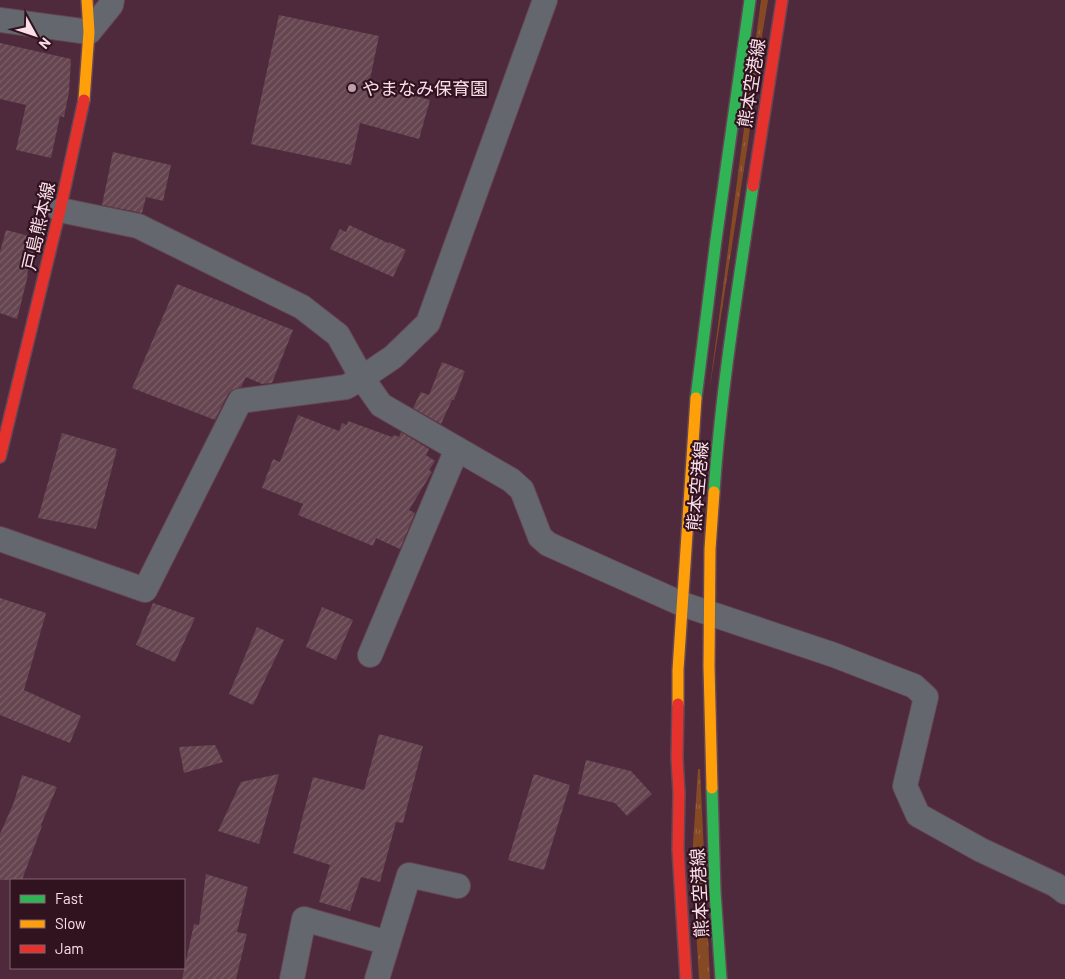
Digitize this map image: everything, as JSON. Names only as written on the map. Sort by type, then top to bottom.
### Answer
[{"type":"main road","name":"戸島熊本線","points":[[0,457],[84,103],[88,32],[86,0]]},
{"type":"main road","name":"熊本空港線","points":[[686,979],[678,849],[678,670],[694,410],[750,0]]},
{"type":"main road","name":"熊本空港線","points":[[721,979],[715,892],[709,666],[710,549],[718,438],[735,300],[782,0]]},
{"type":"street","points":[[0,20],[88,32],[111,5],[112,0]]},
{"type":"street","points":[[0,539],[145,590],[240,401],[346,387],[394,357],[428,323],[545,0]]},
{"type":"street","points":[[60,210],[138,226],[302,307],[338,335],[362,378],[381,405],[511,480],[522,490],[540,537],[548,544],[682,604],[834,655],[914,686],[926,697],[905,786],[918,815],[981,850],[1056,885],[1065,892]]},
{"type":"street","points":[[370,655],[457,449]]},
{"type":"street","points":[[377,979],[409,875],[458,886]]},
{"type":"street","points":[[292,979],[304,919],[388,943]]},
{"type":"green space","points":[[761,0],[768,0],[709,393]]},
{"type":"green space","points":[[698,769],[700,769],[710,979],[699,979],[692,859]]},
{"type":"building","points":[[279,15],[379,36],[369,84],[430,100],[419,139],[360,123],[351,165],[251,144]]},
{"type":"building","points":[[0,43],[71,59],[69,92],[64,117],[60,116],[51,158],[16,150],[26,105],[0,99]]},
{"type":"building","points":[[113,152],[171,165],[163,201],[146,197],[142,213],[102,205]]},
{"type":"building","points":[[349,225],[406,250],[393,277],[330,249],[340,229],[346,232]]},
{"type":"building","points":[[6,230],[37,238],[17,319],[0,313],[0,252]]},
{"type":"building","points":[[177,284],[293,330],[272,383],[262,384],[246,377],[241,387],[232,390],[228,394],[215,420],[132,388]]},
{"type":"building","points":[[442,362],[465,371],[454,400],[452,400],[441,424],[413,408],[421,392],[429,395]]},
{"type":"building","points":[[298,415],[339,431],[342,423],[347,425],[348,421],[392,437],[394,435],[399,437],[401,432],[429,449],[426,455],[435,461],[429,470],[432,472],[409,510],[415,513],[400,549],[376,538],[373,546],[298,515],[303,504],[262,488],[273,459],[280,462]]},
{"type":"building","points":[[62,433],[117,449],[96,529],[38,518]]},
{"type":"building","points":[[0,598],[46,613],[24,690],[81,716],[70,743],[0,715]]},
{"type":"building","points":[[153,603],[195,618],[175,662],[136,645]]},
{"type":"building","points":[[322,607],[353,620],[336,660],[306,647]]},
{"type":"building","points":[[257,627],[284,640],[253,705],[229,694]]},
{"type":"building","points":[[379,734],[423,746],[403,823],[396,822],[380,882],[361,877],[350,911],[319,902],[330,865],[293,853],[313,777],[364,790]]},
{"type":"building","points":[[215,745],[223,762],[184,773],[179,747]]},
{"type":"building","points":[[586,760],[631,771],[652,794],[627,816],[615,803],[578,794]]},
{"type":"building","points":[[279,774],[259,844],[218,831],[241,782]]},
{"type":"building","points":[[534,774],[570,785],[544,870],[508,860]]},
{"type":"building","points":[[22,775],[57,787],[41,825],[22,879],[0,880],[0,834],[14,802]]},
{"type":"building","points":[[206,874],[248,887],[237,932],[247,934],[236,979],[182,979],[194,924],[199,925]]},
{"type":"traffic: fast","points":[[696,398],[750,0]]},
{"type":"traffic: fast","points":[[714,492],[725,377],[753,186]]},
{"type":"traffic: fast","points":[[712,788],[715,892],[721,979]]},
{"type":"traffic: slow","points":[[84,100],[89,32],[87,0]]},
{"type":"traffic: slow","points":[[678,704],[678,670],[696,398]]},
{"type":"traffic: slow","points":[[712,788],[709,666],[710,549],[714,492]]},
{"type":"traffic: jam","points":[[753,186],[782,0]]},
{"type":"traffic: jam","points":[[0,457],[60,210],[84,100]]},
{"type":"traffic: jam","points":[[678,704],[678,849],[686,979]]},
{"type":"place","name":"やまなみ保育園","points":[[352,88]]}]
